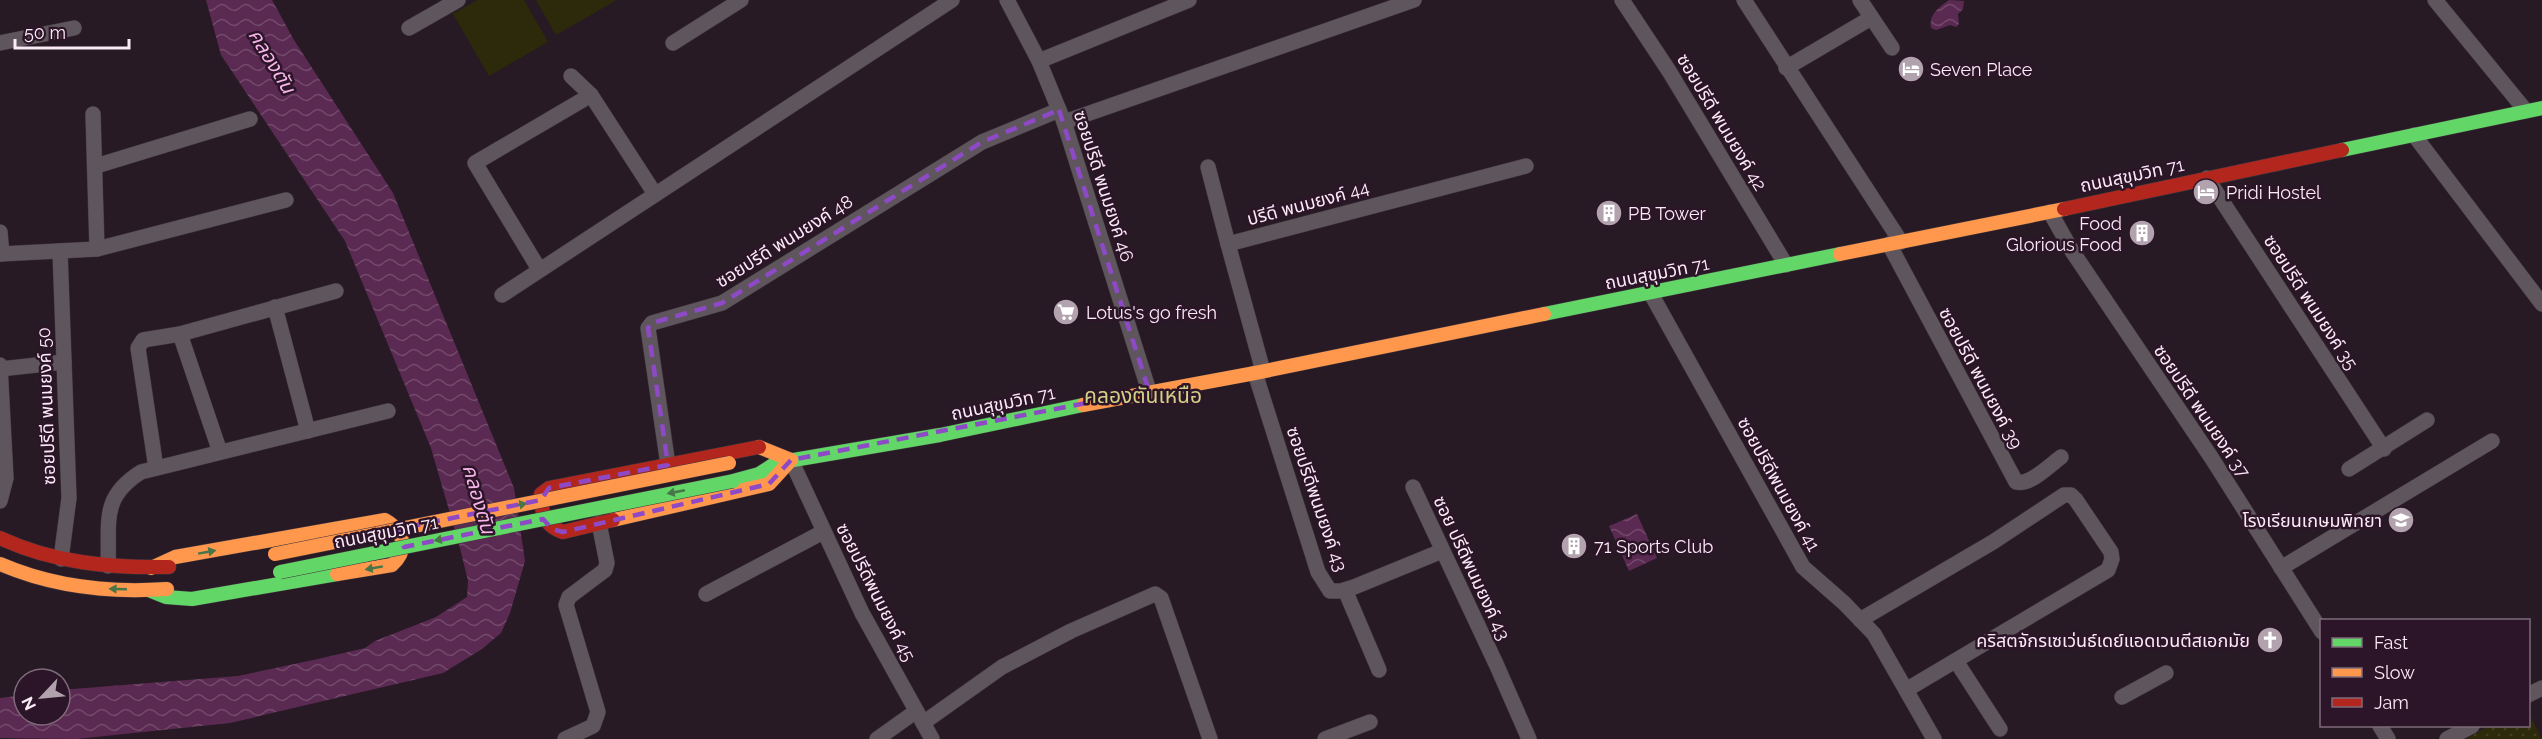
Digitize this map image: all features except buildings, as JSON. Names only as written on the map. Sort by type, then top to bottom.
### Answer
[{"type":"main road","name":"ถนนสุขุมวิท 71","points":[[0,564],[77,588],[151,591],[207,585],[280,572],[733,480],[759,474],[784,462],[940,435],[1149,391],[1259,372],[2050,212],[2542,108]]},
{"type":"main road","points":[[759,447],[784,462],[769,484],[563,532],[552,529],[544,520],[541,507],[542,494],[549,488],[668,465],[759,447]]},
{"type":"main road","name":"ถนนสุขุมวิท 71","points":[[228,562],[729,463],[757,458],[784,462]]},
{"type":"main road","points":[[151,568],[175,557],[385,520],[396,525],[401,534],[404,549],[401,559],[392,565],[192,598],[166,597],[151,591]]},
{"type":"main road","points":[[0,538],[15,546],[80,565],[151,568],[205,566]]},
{"type":"street","points":[[409,28],[458,0]]},
{"type":"street","points":[[673,43],[741,0]]},
{"type":"street","points":[[502,295],[952,0]]},
{"type":"street","name":"ซอยปรีดี พนมยงค์ 46","points":[[1007,0],[1039,61],[1061,116],[1149,391]]},
{"type":"street","points":[[1039,61],[1189,0]]},
{"type":"street","name":"ซอยปรีดี พนมยงค์ 48","points":[[668,465],[648,328],[652,323],[722,303],[982,142],[1414,0]]},
{"type":"street","name":"ซอยปรีดี พนมยงค์ 42","points":[[1622,0],[1670,71],[1786,265]]},
{"type":"street","points":[[1744,0],[1895,243]]},
{"type":"street","points":[[1860,0],[1892,48]]},
{"type":"street","points":[[2435,0],[2526,111]]},
{"type":"street","points":[[1786,68],[1871,18]]},
{"type":"street","points":[[0,43],[74,28]]},
{"type":"street","points":[[571,76],[591,95],[655,194]]},
{"type":"street","points":[[539,269],[475,163],[591,95]]},
{"type":"street","points":[[93,114],[97,249]]},
{"type":"street","points":[[96,166],[250,119]]},
{"type":"street","points":[[2414,135],[2542,304]]},
{"type":"street","name":"ปรีดี พนมยงค์ 44","points":[[1259,372],[1228,244],[1526,166]]},
{"type":"street","points":[[1208,167],[1228,244]]},
{"type":"street","name":"ซอยปรีดี พนมยงค์ 35","points":[[2206,178],[2384,449]]},
{"type":"street","points":[[0,232],[1,254],[97,249],[286,200]]},
{"type":"street","name":"ซอยปรีดี พนมยงค์ 37","points":[[2050,212],[2072,251],[2182,414],[2320,629]]},
{"type":"street","name":"ซอยปรีดี พนมยงค์ 39","points":[[1895,243],[2016,482],[2020,484],[2027,481],[2061,457]]},
{"type":"street","name":"ซอยปรีดี พนมยงค์ 50","points":[[60,251],[69,498],[61,559]]},
{"type":"street","points":[[156,468],[138,348],[143,340],[180,334],[336,291]]},
{"type":"street","name":"ซอยปรีดีพนมยงค์ 41","points":[[1650,292],[1803,567],[1874,634],[1934,739]]},
{"type":"street","points":[[275,307],[308,431]]},
{"type":"street","points":[[180,334],[220,453]]},
{"type":"street","points":[[0,501],[6,478],[0,367],[64,362]]},
{"type":"street","name":"ซอยปรีดีพนมยงค์ 43","points":[[1259,372],[1318,572],[1330,591],[1345,590],[1442,551]]},
{"type":"street","points":[[108,566],[111,503],[127,481],[141,472],[388,411]]},
{"type":"street","points":[[2349,469],[2427,420]]},
{"type":"street","points":[[2281,568],[2492,441]]},
{"type":"street","name":"ซอยปรีดีพนมยงค์ 45","points":[[784,462],[823,532],[862,613],[932,739]]},
{"type":"street","name":"ซอย ปรีดีพนมยงค์ 43","points":[[1413,487],[1529,739]]},
{"type":"street","points":[[1860,620],[1993,542],[2057,499],[2070,495],[2111,552],[2112,559],[2108,570],[1906,690]]},
{"type":"street","points":[[565,739],[593,726],[598,712],[566,605],[568,597],[605,570],[607,563],[599,523]]},
{"type":"street","points":[[706,594],[823,532]]},
{"type":"street","points":[[1345,590],[1379,670]]},
{"type":"street","points":[[877,739],[919,718],[1002,667],[1071,631],[1155,594],[1161,598],[1210,739]]},
{"type":"street","points":[[1956,661],[2000,729]]},
{"type":"street","points":[[2122,697],[2166,673]]},
{"type":"street","points":[[1325,739],[1370,722]]},
{"type":"street","points":[[2447,739],[2470,727]]},
{"type":"highlighted area","points":[[1059,110],[1149,391],[791,460],[769,484],[563,532],[552,529],[543,519],[404,547],[398,529],[541,500],[549,488],[668,465],[648,328],[652,323],[722,303],[982,142]]},
{"type":"shaded area","points":[[477,0],[524,0],[548,42],[489,76],[453,14]]},
{"type":"shaded area","points":[[536,0],[615,0],[615,1],[556,35]]},
{"type":"shaded area","points":[[2530,716],[2542,739],[2466,739],[2487,727],[2530,727]]},
{"type":"water","name":"คลองตัน","points":[[206,0],[272,0],[294,40],[393,193],[514,488],[525,561],[510,613],[501,633],[482,649],[443,673],[230,723],[76,739],[0,738],[0,698],[12,696],[12,727],[72,727],[72,689],[238,676],[318,659],[365,648],[375,641],[436,617],[467,597],[468,581],[431,448],[345,241],[221,55]]},
{"type":"water","points":[[1949,0],[1964,1],[1963,9],[1958,14],[1959,24],[1956,27],[1950,25],[1936,30],[1931,28],[1933,15]]},
{"type":"water","points":[[1637,514],[1657,558],[1629,571],[1609,526]]},
{"type":"traffic: fast","points":[[2342,150],[2542,108]]},
{"type":"traffic: fast","points":[[1544,314],[1840,254]]},
{"type":"traffic: fast","points":[[733,481],[759,474],[776,463],[940,435],[1083,405]]},
{"type":"traffic: fast","points":[[280,572],[733,481]]},
{"type":"traffic: fast","points":[[151,591],[166,597],[192,599],[337,574]]},
{"type":"traffic: slow","points":[[1840,254],[2064,209]]},
{"type":"traffic: slow","points":[[1083,405],[1255,373],[1544,314]]},
{"type":"traffic: slow","points":[[613,520],[769,484],[791,460],[759,447]]},
{"type":"traffic: slow","points":[[275,554],[729,463]]},
{"type":"traffic: slow","points":[[151,568],[175,557],[385,520],[396,529],[400,535],[402,547],[401,553],[392,565],[337,574]]},
{"type":"traffic: slow","points":[[0,564],[40,578],[82,587],[124,590],[167,589]]},
{"type":"traffic: jam","points":[[2064,209],[2342,150]]},
{"type":"traffic: jam","points":[[613,520],[563,532],[552,526],[545,518],[541,494],[549,488],[759,447]]},
{"type":"traffic: jam","points":[[0,538],[41,553],[83,562],[169,567]]},
{"type":"place","name":"Seven Place","points":[[1911,69]]},
{"type":"place","name":"Pridi Hostel","points":[[2206,192]]},
{"type":"place","name":"PB Tower","points":[[1609,213]]},
{"type":"place","name":"Food Glorious Food","points":[[2142,233]]},
{"type":"place","name":"Lotus's go fresh","points":[[1066,312]]},
{"type":"place","name":"โรงเรียนเกษมพิทยา","points":[[2401,520]]},
{"type":"place","name":"71 Sports Club","points":[[1574,546]]},
{"type":"place","name":"คริสตจักรเซเว่นธ์เดย์แอดเวนตีสเอกมัย","points":[[2270,640]]},
{"type":"district","name":"คลองตันเหนือ","points":[[1143,395]]}]
